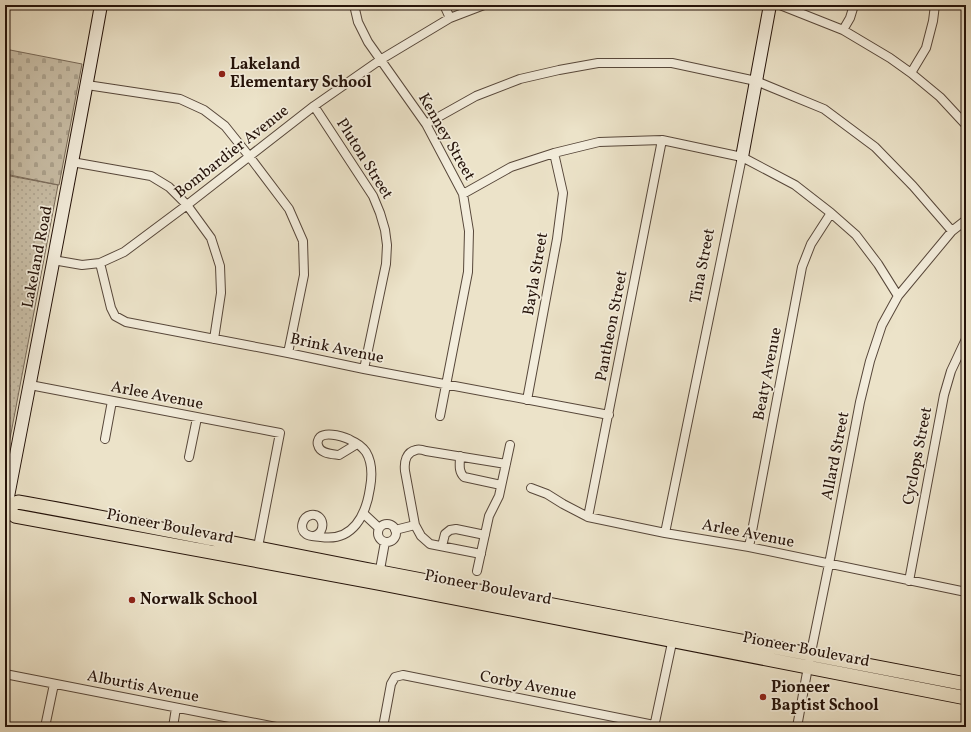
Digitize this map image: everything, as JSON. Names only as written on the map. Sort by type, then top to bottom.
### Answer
[{"type":"main road","name":"Pioneer Boulevard","points":[[966,684],[674,628],[378,578],[15,516],[5,509],[18,502],[258,547],[378,578],[672,641],[966,698]]},
{"type":"street","name":"Lakeland Road","points":[[5,509],[30,385],[101,5]]},
{"type":"street","name":"Kenney Street","points":[[354,5],[355,13],[362,30],[380,60],[426,124],[463,194],[469,231],[468,272],[440,416]]},
{"type":"street","points":[[444,5],[450,18]]},
{"type":"street","name":"Bombardier Avenue","points":[[53,260],[82,265],[100,263],[124,252],[314,106],[380,60],[450,18],[484,5]]},
{"type":"street","name":"Tina Street","points":[[665,533],[742,157],[770,5]]},
{"type":"street","points":[[780,5],[843,30],[890,58],[940,97],[966,125]]},
{"type":"street","points":[[843,30],[850,18],[854,5]]},
{"type":"street","points":[[910,73],[926,48],[933,21],[935,5]]},
{"type":"street","points":[[426,124],[476,96],[520,79],[598,63],[672,63],[756,81],[824,109],[875,147],[913,186],[952,231]]},
{"type":"street","points":[[87,85],[180,100],[204,110],[225,126],[289,209],[303,241],[304,275],[288,353]]},
{"type":"street","name":"Pluton Street","points":[[314,106],[373,196],[385,230],[386,264],[364,369]]},
{"type":"street","points":[[463,194],[511,167],[554,153],[599,142],[662,140],[742,157],[795,185],[856,235],[878,264],[898,296]]},
{"type":"street","name":"Pantheon Street","points":[[588,517],[662,140]]},
{"type":"street","name":"Bayla Street","points":[[527,400],[557,239],[563,193],[554,153]]},
{"type":"street","points":[[72,162],[151,176],[169,187],[187,205],[211,238],[220,266],[221,293],[214,339]]},
{"type":"street","name":"Beaty Avenue","points":[[749,547],[802,267],[811,244],[831,213]]},
{"type":"street","name":"Allard Street","points":[[797,727],[860,402],[870,361],[882,325],[898,296],[952,231],[966,220]]},
{"type":"street","name":"Brink Avenue","points":[[100,263],[111,308],[115,316],[126,322],[446,385],[609,415]]},
{"type":"street","name":"Cyclops Street","points":[[909,580],[944,394],[951,371],[966,339]]},
{"type":"street","name":"Arlee Avenue","points":[[30,385],[280,433],[258,547]]},
{"type":"street","points":[[105,439],[112,401]]},
{"type":"street","points":[[190,457],[197,418]]},
{"type":"street","points":[[314,536],[329,538],[342,536],[354,528],[364,514],[368,501],[371,474],[366,452],[357,444]]},
{"type":"street","points":[[477,571],[489,516],[499,496],[510,445]]},
{"type":"street","points":[[481,554],[430,544],[421,536],[415,526],[404,464],[406,457],[416,450],[426,450],[506,464]]},
{"type":"street","points":[[460,456],[460,470],[464,477],[501,485]]},
{"type":"street","name":"Arlee Avenue","points":[[531,488],[547,494],[588,517],[665,533],[749,547],[966,592]]},
{"type":"street","points":[[364,514],[379,528]]},
{"type":"street","points":[[385,524],[391,525],[395,530],[395,536],[391,541],[385,542],[380,539],[378,533],[379,528],[385,524]]},
{"type":"street","points":[[395,530],[415,526]]},
{"type":"street","points":[[442,546],[445,534],[450,530],[456,529],[485,535]]},
{"type":"street","points":[[378,578],[385,542]]},
{"type":"street","points":[[654,726],[674,628]]},
{"type":"street","name":"Alburtis Avenue","points":[[5,674],[276,727]]},
{"type":"street","name":"Corby Avenue","points":[[383,727],[391,684],[395,677],[403,675],[654,726]]},
{"type":"street","points":[[45,727],[54,684]]},
{"type":"street","points":[[173,727],[176,708]]},
{"type":"green space","points":[[5,49],[82,64],[59,185],[5,174]]},
{"type":"green space","points":[[5,175],[58,185],[5,465]]},
{"type":"place","name":"Lakeland Elementary School","points":[[222,74]]},
{"type":"place","name":"Norwalk School","points":[[132,600]]},
{"type":"place","name":"Pioneer Baptist School","points":[[763,697]]}]
